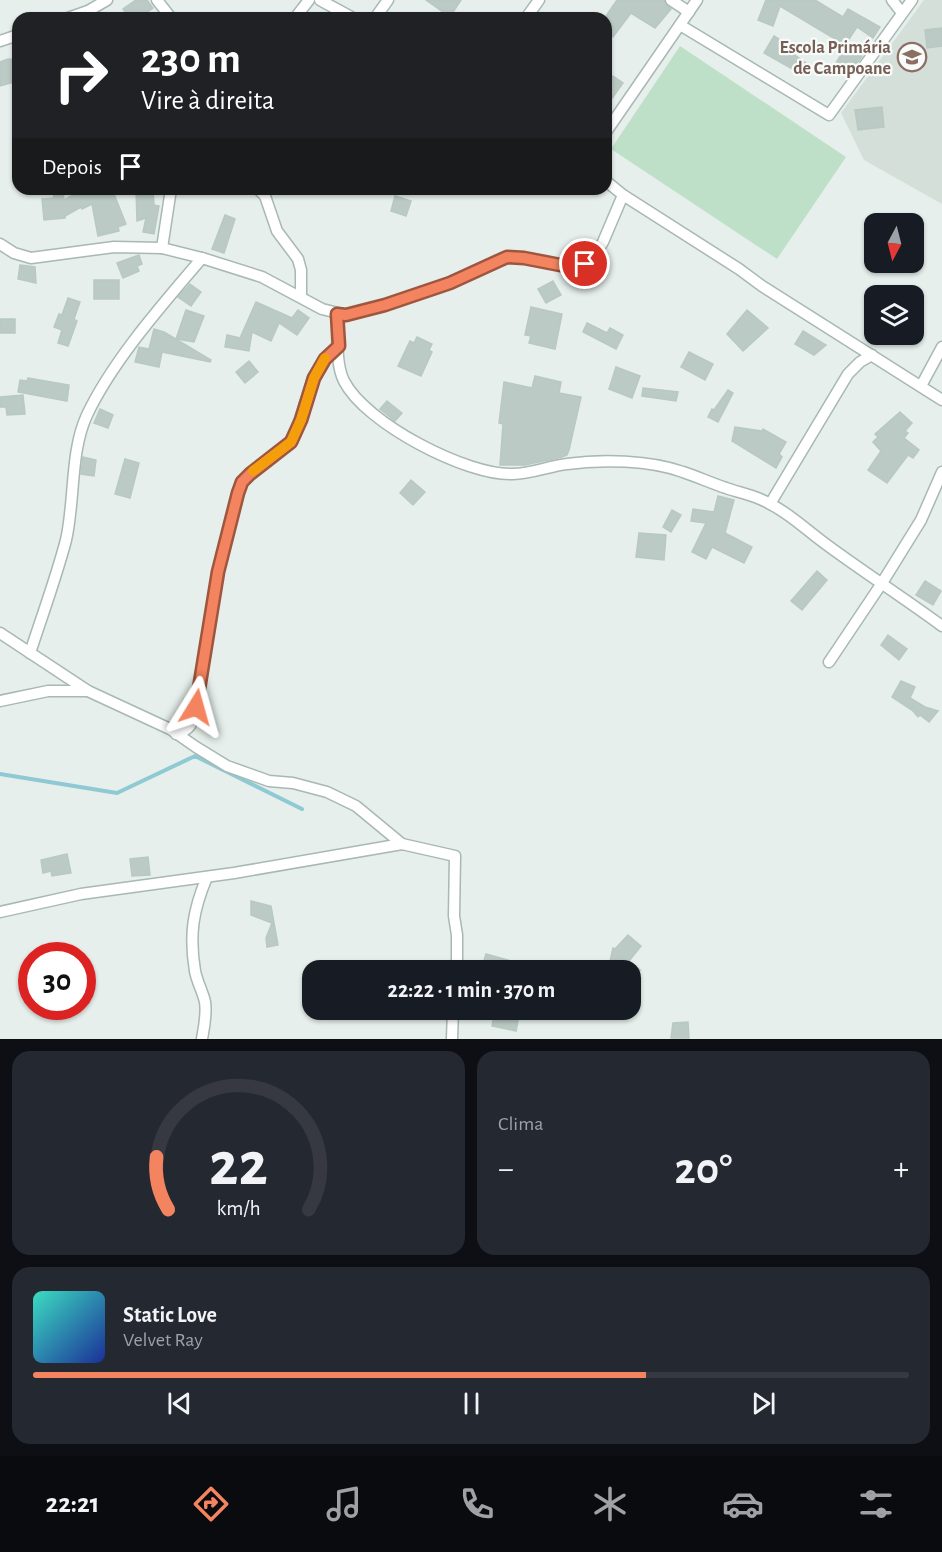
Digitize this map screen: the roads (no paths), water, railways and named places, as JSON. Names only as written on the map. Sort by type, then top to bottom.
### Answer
[{"type":"street","points":[[85,12],[107,0]]},
{"type":"street","points":[[157,0],[166,12]]},
{"type":"street","points":[[300,12],[309,0]]},
{"type":"street","points":[[320,0],[342,12]]},
{"type":"street","points":[[671,0],[689,12]]},
{"type":"street","points":[[612,123],[698,0]]},
{"type":"street","points":[[892,0],[902,13]]},
{"type":"street","points":[[680,25],[829,115],[912,0]]},
{"type":"street","points":[[612,186],[942,400]]},
{"type":"street","points":[[162,248],[170,195]]},
{"type":"street","points":[[264,195],[277,231],[298,259],[301,270],[301,297]]},
{"type":"street","points":[[0,244],[14,253],[31,258],[114,247],[162,248],[262,277],[322,309],[346,315],[385,305],[450,283],[507,257],[560,265],[585,264],[594,257],[603,242],[623,195]]},
{"type":"street","points":[[30,653],[66,540],[79,436],[87,416],[115,369],[152,317],[202,258]]},
{"type":"street","points":[[337,314],[340,372],[344,383],[366,407],[397,432],[427,449],[483,471],[513,474],[568,464],[612,462],[661,466],[682,471],[724,488],[760,499],[794,518],[942,626]]},
{"type":"street","points":[[176,734],[187,730],[190,726],[196,707],[218,572],[242,482],[291,442],[301,420],[314,378],[325,359],[339,346]]},
{"type":"street","points":[[921,386],[942,347]]},
{"type":"street","points":[[770,504],[848,374],[860,362],[872,356]]},
{"type":"street","points":[[829,662],[921,520],[942,472]]},
{"type":"street","points":[[0,633],[88,691],[176,734],[227,766],[269,781],[293,783],[327,792],[356,806],[402,844]]},
{"type":"street","points":[[0,701],[48,692],[88,691]]},
{"type":"street","points":[[0,912],[81,894],[207,877],[402,844],[456,856],[454,916],[458,935],[457,960]]},
{"type":"street","points":[[202,1039],[205,1004],[195,974],[192,952],[196,902],[207,877]]},
{"type":"street","points":[[452,1039],[453,1020]]},
{"type":"waterway","points":[[0,774],[117,793],[195,756],[302,809]]},
{"type":"place","name":"Escola Primária de Campoane","points":[[912,57]]}]
